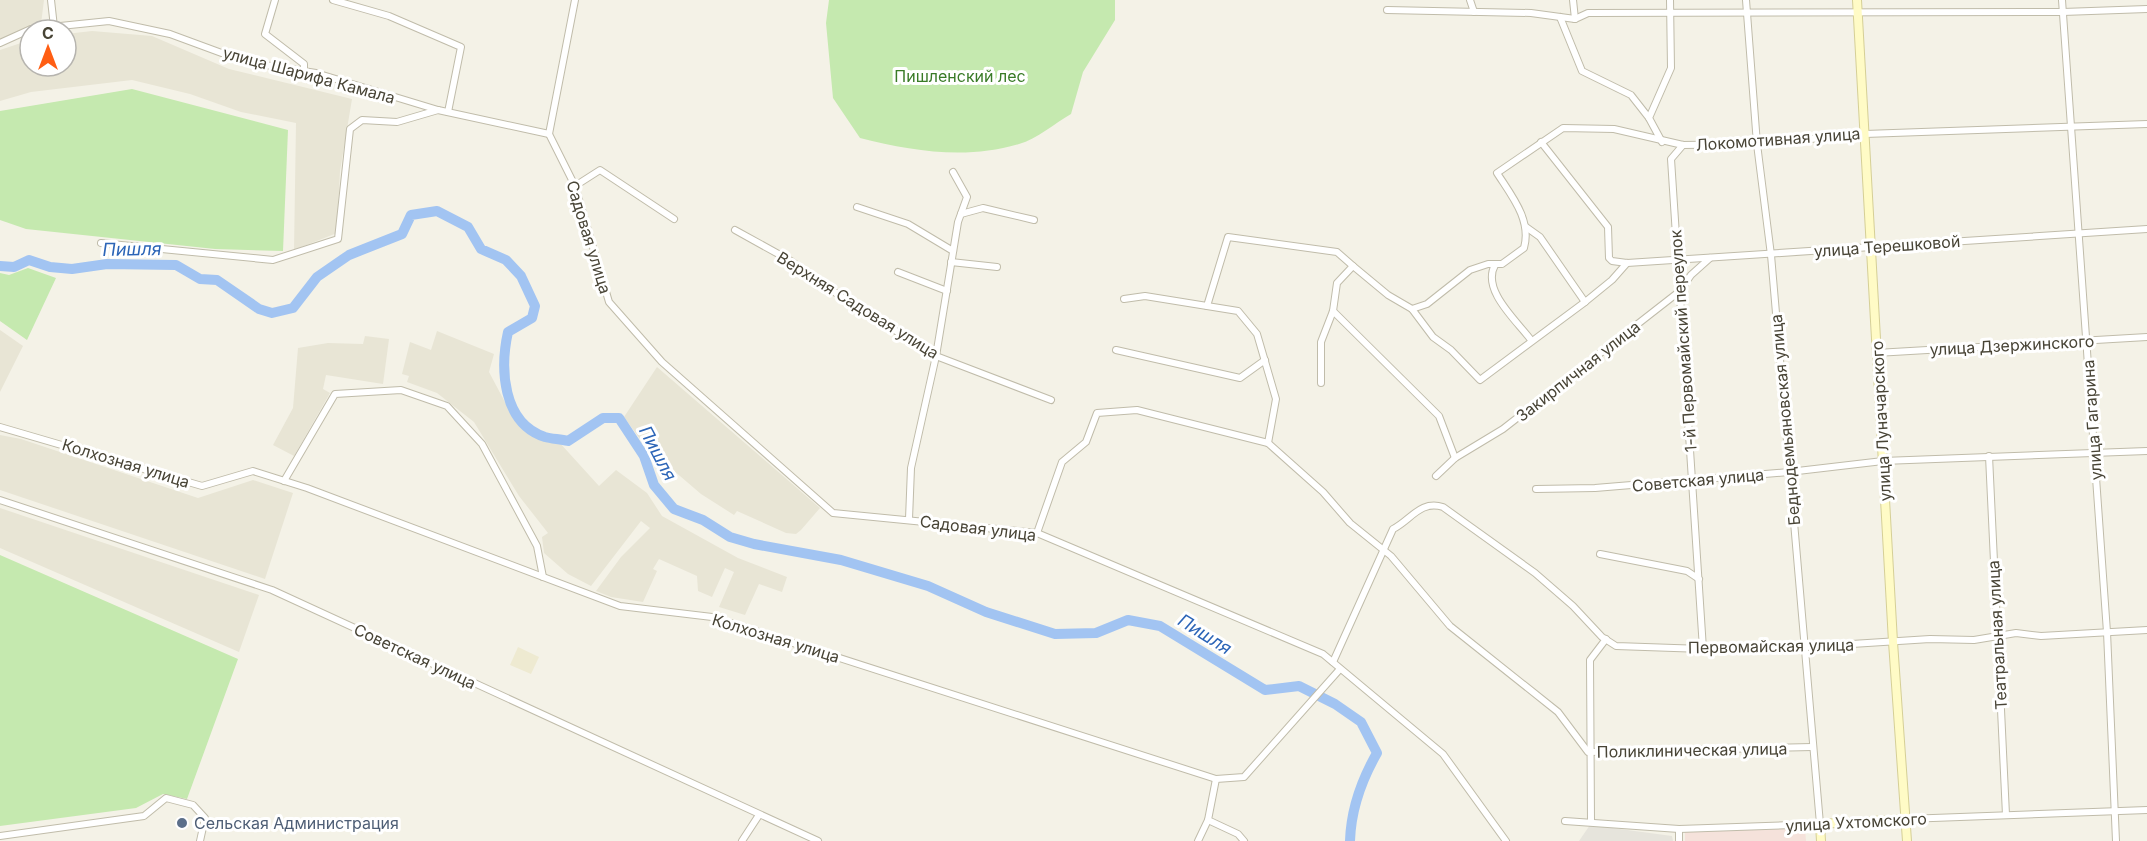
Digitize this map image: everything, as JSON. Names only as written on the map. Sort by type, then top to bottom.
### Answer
[{"type":"main road","name":"улица Луначарского","points":[[1857,0],[1893,642],[1907,841]]},
{"type":"main road","name":"улица Ухтомского","points":[[1820,824],[1906,819]]},
{"type":"main road","name":"Беднодемьяновская улица","points":[[1820,824],[1821,841]]},
{"type":"street","points":[[51,0],[53,18]]},
{"type":"street","points":[[275,0],[265,34],[304,64],[304,71]]},
{"type":"street","points":[[333,0],[389,16],[461,47],[447,112]]},
{"type":"street","points":[[549,134],[575,0]]},
{"type":"street","points":[[1470,0],[1474,12]]},
{"type":"street","points":[[1573,0],[1575,19]]},
{"type":"street","points":[[1649,118],[1671,68],[1670,0]]},
{"type":"street","name":"Беднодемьяновская улица","points":[[1746,0],[1757,144],[1771,255],[1820,824]]},
{"type":"street","name":"улица Гагарина","points":[[2062,0],[2107,632],[2116,841]]},
{"type":"street","points":[[1387,10],[1531,13],[1575,19],[1588,13],[2063,12],[2147,9]]},
{"type":"street","points":[[1560,17],[1582,71],[1632,95],[1649,118],[1662,142]]},
{"type":"street","name":"улица Шарифа Камала","points":[[78,24],[109,21],[170,34],[246,62],[304,71],[438,110],[549,134]]},
{"type":"street","name":"улица Шарифа Камала","points":[[0,42],[18,34]]},
{"type":"street","points":[[101,243],[273,260],[338,239],[350,129],[362,120],[397,122],[438,110]]},
{"type":"street","name":"Локомотивная улица","points":[[1526,227],[1518,205],[1497,173],[1563,128],[1614,129],[1662,142],[1683,145],[1757,144],[1864,134],[2147,124]]},
{"type":"street","name":"Садовая улица","points":[[549,134],[575,186],[609,302],[662,362],[833,513],[1036,533],[1323,654],[1443,754],[1506,841]]},
{"type":"street","points":[[1541,142],[1608,227],[1609,258],[1612,261],[1627,263]]},
{"type":"street","name":"1-й Первомайский переулок","points":[[1683,145],[1671,159],[1702,649]]},
{"type":"street","points":[[575,186],[600,170],[674,219]]},
{"type":"street","points":[[909,519],[910,468],[936,356],[953,251],[967,197],[953,172]]},
{"type":"street","points":[[857,207],[908,224],[953,251]]},
{"type":"street","points":[[961,214],[983,208],[1034,220]]},
{"type":"street","points":[[1412,309],[1427,304],[1470,270],[1488,264],[1502,264],[1524,248],[1527,237],[1526,227]]},
{"type":"street","points":[[1526,227],[1540,237],[1585,302]]},
{"type":"street","name":"улица Терешковой","points":[[1627,263],[2147,229]]},
{"type":"street","name":"Верхняя Садовая улица","points":[[735,230],[791,261],[840,296],[936,356],[1051,400]]},
{"type":"street","points":[[1207,306],[1227,237],[1337,252],[1388,295],[1412,309],[1433,337],[1451,350],[1480,380],[1585,302],[1612,280],[1627,263]]},
{"type":"street","name":"Закирпичная улица","points":[[1436,476],[1455,458],[1503,429],[1680,291],[1691,275],[1711,257]]},
{"type":"street","points":[[951,262],[998,267]]},
{"type":"street","points":[[1496,265],[1490,279],[1494,290],[1532,340]]},
{"type":"street","points":[[1321,383],[1321,342],[1333,311],[1337,283],[1353,266]]},
{"type":"street","points":[[898,272],[946,291]]},
{"type":"street","points":[[1124,299],[1145,296],[1238,311],[1257,333],[1276,399],[1268,443]]},
{"type":"street","points":[[1333,311],[1439,416],[1455,458]]},
{"type":"street","name":"улица Дзержинского","points":[[1876,353],[2147,337]]},
{"type":"street","points":[[1116,350],[1240,378],[1265,360]]},
{"type":"street","points":[[284,481],[335,394],[401,390],[447,406],[482,444],[537,546],[543,577]]},
{"type":"street","points":[[1036,533],[1062,462],[1086,442],[1097,413],[1137,410],[1268,443],[1323,492],[1350,523],[1384,549],[1333,662]]},
{"type":"street","name":"Колхозная улица","points":[[0,427],[202,486],[253,471],[620,606],[712,617],[1216,779],[1244,777],[1340,669]]},
{"type":"street","name":"Советская улица","points":[[1536,489],[1692,480],[1883,461],[2147,451]]},
{"type":"street","name":"Театральная улица","points":[[1989,456],[2006,814]]},
{"type":"street","name":"Советская улица","points":[[0,500],[272,590],[818,841]]},
{"type":"street","name":"Первомайская улица","points":[[1384,549],[1393,529],[1406,522],[1417,509],[1433,504],[1443,507],[1535,573],[1616,646],[1702,649],[1805,647],[1997,637],[2016,633],[2041,636],[2147,630]]},
{"type":"street","name":"Поликлиническая улица","points":[[1384,549],[1450,626],[1558,712],[1588,752],[1812,747]]},
{"type":"street","points":[[1600,554],[1687,572],[1699,579]]},
{"type":"street","points":[[1591,821],[1590,660],[1606,639]]},
{"type":"street","points":[[1198,841],[1208,820],[1216,779]]},
{"type":"street","points":[[0,836],[144,816],[166,798],[193,805],[205,818],[200,841]]},
{"type":"street","name":"улица Ухтомского","points":[[1906,819],[2147,810]]},
{"type":"street","points":[[742,841],[759,815]]},
{"type":"street","points":[[1208,820],[1238,834],[1244,841]]},
{"type":"street","name":"улица Ухтомского","points":[[1565,821],[1591,821],[1679,829],[1820,824]]},
{"type":"street","points":[[1679,829],[1679,841]]},
{"type":"shaded area","points":[[0,0],[44,0],[42,18],[18,18],[18,35],[0,40]]},
{"type":"shaded area","points":[[92,31],[152,36],[229,69],[352,99],[340,171],[337,233],[294,250],[296,123],[241,112],[190,94],[132,80],[31,92],[0,101],[0,50],[18,44],[18,78],[78,78],[78,33]]},
{"type":"shaded area","points":[[0,330],[23,346],[0,392]]},
{"type":"shaded area","points":[[437,331],[494,354],[489,372],[513,417],[540,439],[559,442],[599,486],[616,470],[647,493],[662,516],[738,558],[787,577],[782,592],[759,584],[745,615],[719,607],[734,572],[725,568],[712,597],[698,591],[697,576],[659,559],[653,569],[657,571],[643,602],[611,597],[596,591],[621,557],[650,528],[641,521],[591,586],[568,574],[544,553],[542,537],[548,533],[519,496],[474,422],[437,393],[407,382],[409,376],[402,374],[410,342],[431,350]]},
{"type":"shaded area","points":[[365,336],[389,339],[383,384],[326,375],[323,389],[330,393],[294,456],[273,445],[293,408],[298,348],[328,343],[363,344]]},
{"type":"shaded area","points":[[657,367],[820,508],[801,530],[796,534],[786,533],[737,511],[734,515],[701,494],[645,446],[624,417]]},
{"type":"shaded area","points":[[0,435],[21,439],[198,498],[253,480],[293,493],[265,579],[0,490]]},
{"type":"shaded area","points":[[0,508],[259,595],[239,652],[0,548]]},
{"type":"shaded area","points":[[518,647],[539,657],[531,674],[510,665]]},
{"type":"shaded area","points":[[1590,825],[1672,836],[1673,841],[1579,841]]},
{"type":"shaded area","points":[[1805,828],[1806,841],[1685,841],[1685,831]]},
{"type":"green space","name":"Пишленский лес","points":[[829,0],[1115,0],[1115,20],[1083,72],[1071,114],[1026,142],[979,152],[939,152],[899,147],[860,138],[833,98],[826,23]]},
{"type":"green space","points":[[132,89],[288,130],[283,251],[215,249],[26,229],[0,220],[0,111]]},
{"type":"green space","points":[[28,268],[56,278],[27,340],[0,321],[0,273],[9,275]]},
{"type":"green space","points":[[0,555],[238,659],[187,799],[163,794],[136,808],[0,826]]},
{"type":"waterway","name":"Пишля","points":[[0,266],[14,267],[29,260],[50,267],[72,269],[107,264],[176,265],[200,279],[217,280],[259,309],[272,313],[293,308],[317,277],[349,255],[402,234],[411,215],[437,211],[468,227],[481,249],[506,260],[521,276],[535,306],[532,318],[508,332],[504,362],[507,393],[512,407],[520,420],[531,430],[545,437],[568,441],[603,418],[619,418],[644,456],[654,485],[674,509],[703,520],[730,537],[754,544],[841,560],[928,586],[986,612],[1055,634],[1096,633],[1128,620],[1160,626],[1265,690],[1299,686],[1335,704],[1361,722],[1377,753],[1358,796],[1352,818],[1350,841]]},
{"type":"place","name":"Сельская Администрация","points":[[182,823]]}]
